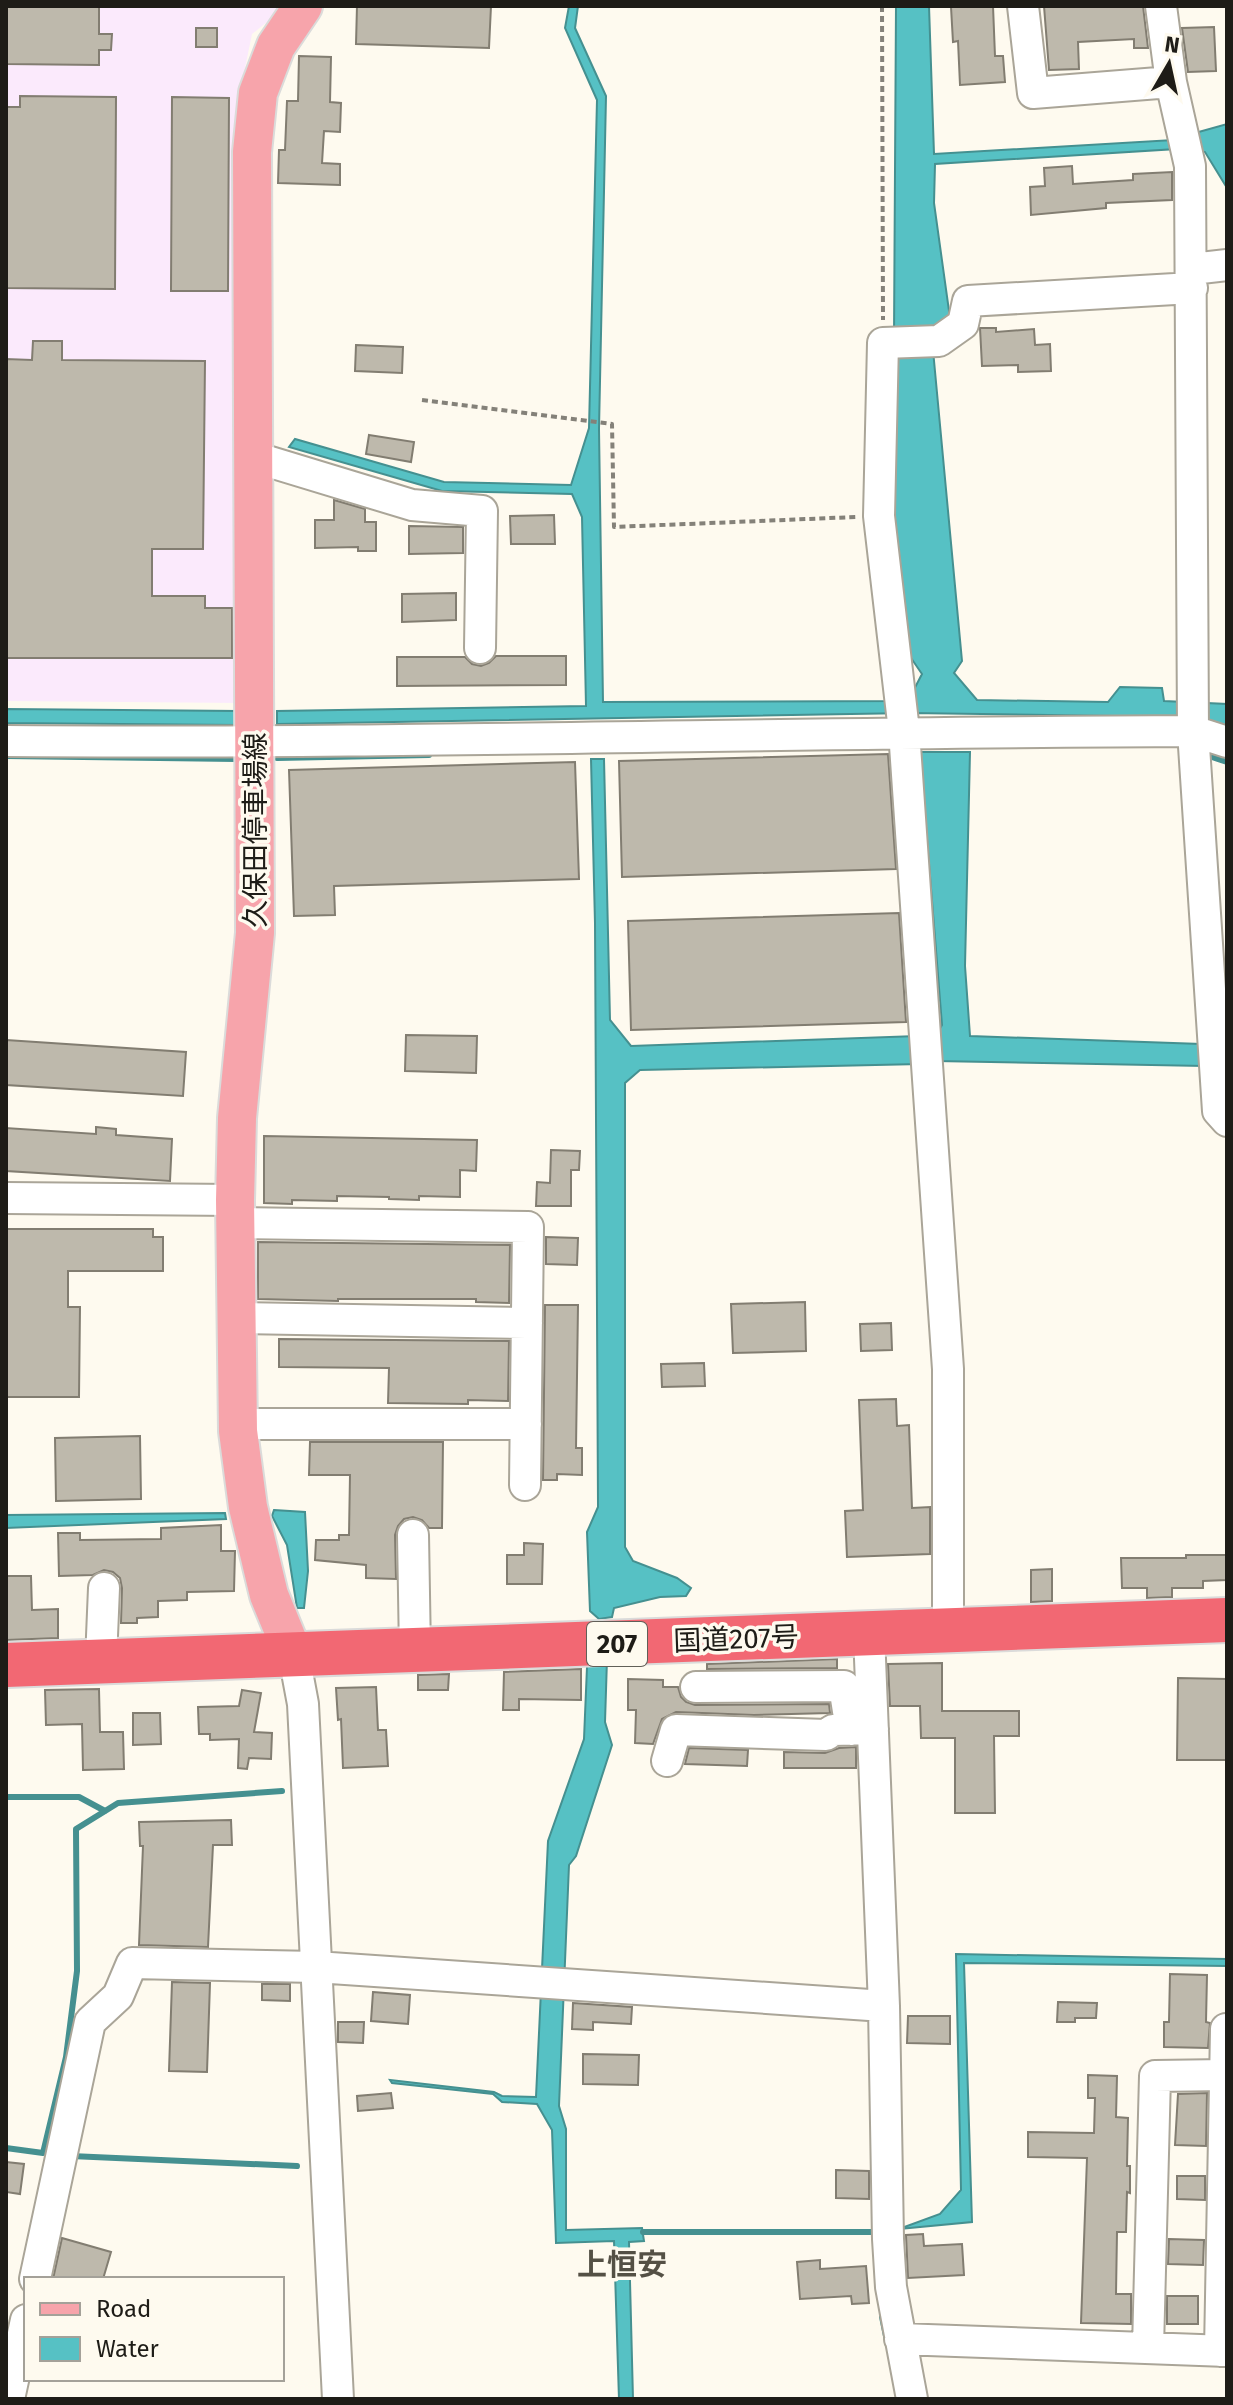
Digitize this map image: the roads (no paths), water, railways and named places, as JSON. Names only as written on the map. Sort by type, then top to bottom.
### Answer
[{"type":"highway","name":"国道207号","points":[[6,1665],[1227,1620]]},
{"type":"main road","name":"久保田停車場線","points":[[294,1656],[269,1595],[248,1507],[238,1424],[235,1212],[237,1118],[255,933],[252,152],[258,93],[276,46],[303,6]]},
{"type":"street","points":[[1023,6],[1033,93],[1171,82]]},
{"type":"street","points":[[1161,6],[1171,82],[1186,145],[1192,278],[1193,728],[1218,1111],[1227,1121]]},
{"type":"street","points":[[948,1632],[948,1369],[903,724],[879,516],[904,342],[939,341],[963,324],[968,301],[1192,278],[1227,265]]},
{"type":"street","points":[[254,457],[412,505],[482,511],[480,648]]},
{"type":"street","points":[[6,741],[255,742],[903,724],[1193,728],[1227,742]]},
{"type":"street","points":[[6,1198],[528,1227],[525,1485]]},
{"type":"street","points":[[237,1318],[527,1323]]},
{"type":"street","points":[[238,1424],[526,1424]]},
{"type":"street","points":[[413,1535],[415,1652]]},
{"type":"street","points":[[101,1660],[104,1588]]},
{"type":"street","points":[[869,1634],[862,1729],[884,2006],[888,2239],[891,2287],[912,2399]]},
{"type":"street","points":[[696,1641],[696,1732]]},
{"type":"street","points":[[294,1656],[303,1704],[338,2399]]},
{"type":"street","points":[[696,1687],[844,1686],[862,1729]]},
{"type":"street","points":[[667,1761],[676,1730],[826,1735],[833,1730],[862,1729]]},
{"type":"street","points":[[35,2277],[90,2022],[118,1996],[132,1963],[316,1967],[884,2006]]},
{"type":"street","points":[[900,2339],[1224,2351],[1226,2029]]},
{"type":"street","points":[[1148,2348],[1155,2076],[1225,2075]]},
{"type":"street","points":[[9,2399],[24,2329]]},
{"type":"water","points":[[569,6],[578,6],[575,28],[606,96],[599,429],[603,702],[908,701],[922,674],[911,658],[893,502],[896,6],[929,6],[934,154],[1173,140],[1176,149],[935,164],[934,203],[950,318],[933,350],[962,661],[954,673],[977,700],[1108,702],[1120,687],[1162,688],[1164,701],[1227,704],[1227,727],[1181,717],[910,713],[277,724],[277,711],[586,706],[582,517],[572,494],[442,491],[289,447],[295,439],[444,482],[571,485],[589,428],[597,100],[565,28]]},
{"type":"water","points":[[1227,124],[1227,188],[1205,152],[1197,150],[1195,133]]},
{"type":"water","points":[[6,709],[238,711],[237,725],[6,723]]},
{"type":"water","points":[[920,752],[970,752],[965,966],[970,1036],[1201,1044],[1204,1066],[936,1061],[935,1037],[942,1025]]},
{"type":"water","points":[[591,759],[604,759],[610,1020],[631,1046],[917,1036],[920,1064],[640,1070],[625,1083],[625,1547],[633,1561],[677,1578],[691,1588],[686,1596],[660,1597],[614,1608],[612,1617],[599,1619],[590,1611],[587,1532],[598,1507],[595,923]]},
{"type":"water","points":[[274,1510],[305,1512],[308,1571],[304,1608],[297,1608],[287,1545],[272,1516]]},
{"type":"water","points":[[225,1513],[226,1519],[6,1528],[6,1515]]},
{"type":"water","points":[[607,1659],[605,1722],[612,1745],[576,1856],[569,1865],[559,2106],[566,2129],[566,2230],[642,2228],[644,2241],[629,2242],[633,2399],[619,2399],[614,2241],[556,2243],[552,2130],[537,2104],[502,2102],[493,2094],[392,2083],[390,2080],[494,2092],[502,2096],[536,2097],[548,1841],[584,1739],[587,1667],[591,1661]]},
{"type":"water","points":[[956,1954],[1227,1959],[1227,1966],[964,1963],[972,2222],[899,2229],[940,2214],[961,2190]]},
{"type":"waterway","points":[[1203,754],[1227,762]]},
{"type":"waterway","points":[[277,758],[429,755]]},
{"type":"waterway","points":[[6,756],[236,759]]},
{"type":"waterway","points":[[6,2148],[43,2153],[66,2057],[77,1971],[76,1829],[118,1803],[282,1791]]},
{"type":"waterway","points":[[6,1797],[79,1797],[105,1811]]},
{"type":"waterway","points":[[71,2156],[297,2166]]},
{"type":"waterway","points":[[643,2232],[875,2234]]},
{"type":"waterway","points":[[882,2317],[887,2341]]},
{"type":"district","name":"上恒安","points":[[622,2265]]}]
